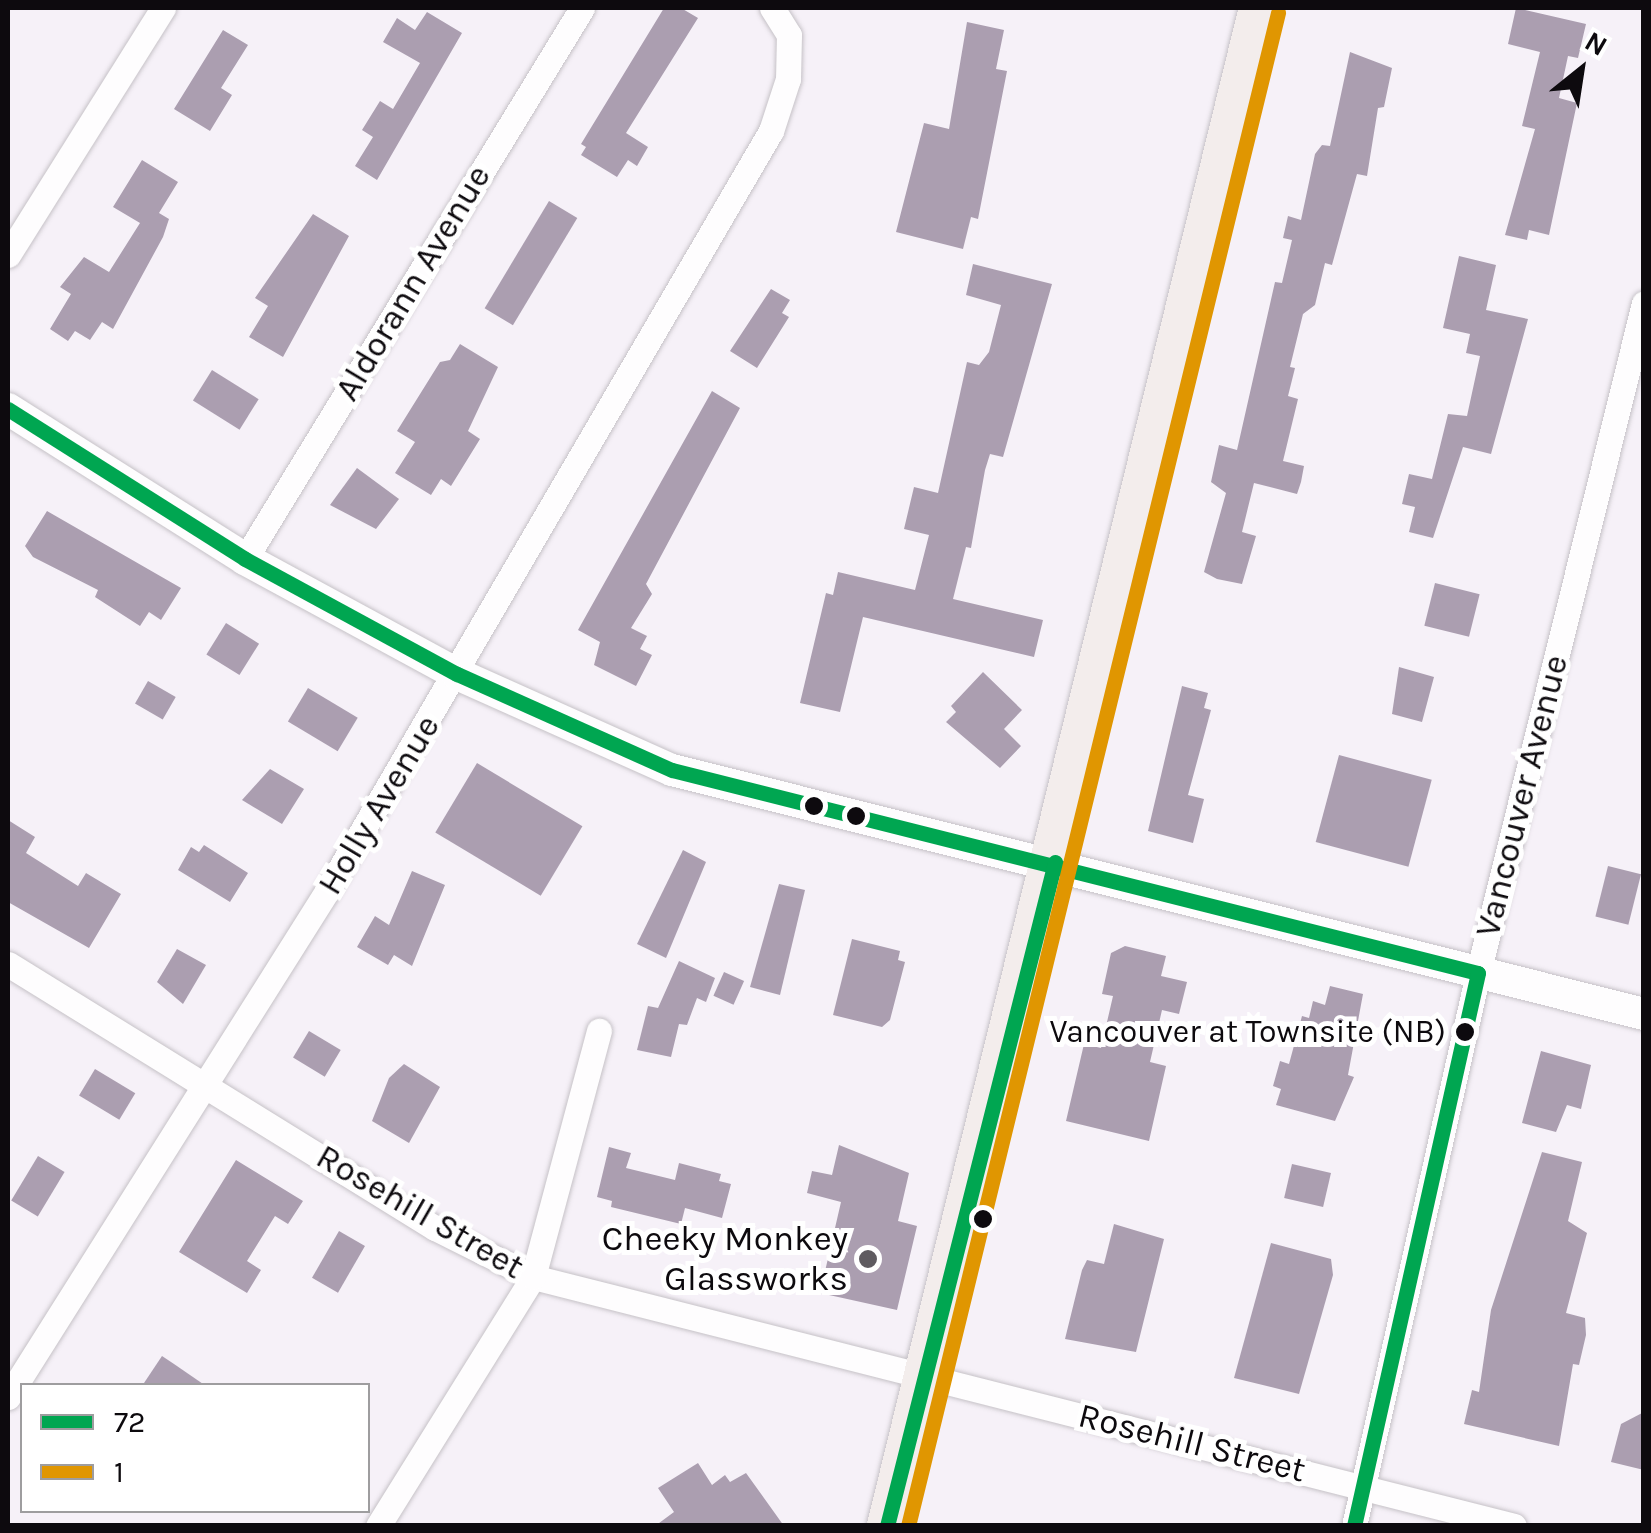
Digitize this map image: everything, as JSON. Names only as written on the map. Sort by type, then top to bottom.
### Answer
[{"type":"main road","points":[[887,1526],[1055,862],[1259,8]]},
{"type":"street","points":[[8,255],[163,8]]},
{"type":"street","name":"Aldorann Avenue","points":[[244,559],[582,8]]},
{"type":"street","name":"Holly Avenue","points":[[8,1397],[458,674],[771,130],[788,79],[789,35],[772,8]]},
{"type":"street","name":"Vancouver Avenue","points":[[1354,1526],[1478,973],[1644,303]]},
{"type":"street","points":[[8,409],[244,559],[458,674],[672,770],[1055,862],[1644,1014]]},
{"type":"street","name":"Rosehill Street","points":[[8,964],[435,1228],[533,1276],[1514,1526]]},
{"type":"street","points":[[378,1526],[533,1276],[599,1031]]},
{"type":"building","points":[[664,8],[681,8],[698,18],[626,133],[648,147],[637,166],[628,160],[617,177],[581,155],[586,147],[581,144]]},
{"type":"building","points":[[1516,8],[1586,24],[1578,58],[1568,56],[1559,98],[1577,103],[1549,235],[1529,230],[1527,240],[1505,235],[1535,129],[1522,126],[1540,52],[1508,44]]},
{"type":"building","points":[[427,12],[462,33],[377,180],[355,166],[373,137],[362,130],[380,101],[393,109],[420,63],[383,42],[397,18],[415,30]]},
{"type":"building","points":[[967,22],[1004,30],[996,69],[1007,71],[978,219],[971,217],[963,249],[896,232],[924,123],[949,129]]},
{"type":"building","points":[[223,30],[248,45],[221,88],[232,95],[210,131],[174,109]]},
{"type":"building","points":[[1350,52],[1392,68],[1384,107],[1378,108],[1367,176],[1357,174],[1332,265],[1325,263],[1315,305],[1303,314],[1290,367],[1295,368],[1288,396],[1298,399],[1283,461],[1304,466],[1301,482],[1297,494],[1254,483],[1242,532],[1256,536],[1242,584],[1217,579],[1204,572],[1226,493],[1211,482],[1219,445],[1237,450],[1275,282],[1282,283],[1292,240],[1283,238],[1288,216],[1301,220],[1315,154],[1322,145],[1330,146]]},
{"type":"building","points":[[142,160],[178,182],[159,213],[169,219],[163,237],[113,329],[102,322],[90,340],[75,331],[68,341],[50,329],[71,294],[60,287],[84,257],[109,272],[140,223],[113,207]]},
{"type":"building","points":[[549,201],[577,218],[513,325],[485,308]]},
{"type":"building","points":[[313,214],[349,236],[283,357],[249,337],[268,306],[255,298]]},
{"type":"building","points":[[1459,256],[1496,265],[1486,310],[1528,319],[1491,454],[1463,447],[1433,538],[1409,532],[1415,507],[1402,504],[1409,474],[1432,479],[1448,414],[1467,416],[1480,356],[1466,353],[1470,334],[1443,328]]},
{"type":"building","points":[[973,264],[1052,284],[1003,457],[990,454],[971,548],[966,547],[953,599],[1043,620],[1034,657],[863,617],[840,712],[800,703],[826,593],[833,595],[838,572],[915,590],[929,535],[904,529],[914,487],[938,493],[967,362],[979,365],[989,352],[1001,305],[966,295]]},
{"type":"building","points":[[771,289],[790,300],[782,313],[789,317],[757,368],[730,351]]},
{"type":"building","points":[[460,344],[498,367],[468,431],[480,439],[451,486],[441,479],[431,495],[395,473],[415,442],[397,431],[440,362],[450,360]]},
{"type":"building","points":[[212,370],[259,399],[240,430],[193,401]]},
{"type":"building","points":[[712,391],[740,408],[646,584],[652,594],[631,628],[647,636],[640,649],[652,655],[636,686],[594,665],[600,642],[578,630]]},
{"type":"building","points":[[357,468],[399,499],[376,529],[330,505]]},
{"type":"building","points":[[47,511],[181,588],[161,620],[149,612],[140,626],[95,597],[98,590],[33,557],[25,546]]},
{"type":"building","points":[[1435,583],[1480,594],[1469,637],[1424,626]]},
{"type":"building","points":[[226,623],[259,644],[239,675],[206,654]]},
{"type":"building","points":[[1399,667],[1434,677],[1422,722],[1392,714]]},
{"type":"building","points":[[983,672],[1022,710],[1004,729],[1021,746],[1000,768],[946,722],[956,712],[951,706]]},
{"type":"building","points":[[148,681],[176,697],[163,720],[135,704]]},
{"type":"building","points":[[1182,686],[1208,693],[1204,708],[1211,710],[1188,795],[1204,799],[1193,843],[1148,831]]},
{"type":"building","points":[[308,688],[358,718],[338,751],[288,721]]},
{"type":"building","points":[[1339,755],[1432,780],[1408,867],[1316,842]]},
{"type":"building","points":[[477,763],[582,826],[541,896],[435,832]]},
{"type":"building","points":[[270,769],[304,789],[282,824],[242,800]]},
{"type":"building","points":[[8,820],[35,837],[26,853],[78,886],[86,873],[121,894],[89,948],[8,902]]},
{"type":"building","points":[[204,845],[248,873],[230,902],[178,870],[191,847],[199,852]]},
{"type":"building","points":[[683,850],[706,862],[666,958],[637,944]]},
{"type":"building","points":[[1608,866],[1641,874],[1628,925],[1595,916]]},
{"type":"building","points":[[412,871],[445,885],[412,966],[394,955],[388,965],[357,947],[375,916],[389,925]]},
{"type":"building","points":[[779,884],[805,890],[780,995],[750,987]]},
{"type":"building","points":[[852,939],[900,951],[898,960],[905,962],[890,1020],[882,1027],[833,1015]]},
{"type":"building","points":[[1125,946],[1166,956],[1161,976],[1187,982],[1179,1014],[1162,1010],[1150,1062],[1166,1066],[1149,1141],[1066,1121],[1084,1044],[1101,1048],[1113,996],[1102,994],[1111,953]]},
{"type":"building","points":[[177,949],[206,965],[183,1004],[157,982]]},
{"type":"building","points":[[679,961],[715,978],[706,1002],[697,998],[687,1025],[679,1024],[671,1057],[637,1050],[648,1006],[658,1008]]},
{"type":"building","points":[[724,972],[744,981],[734,1005],[713,996]]},
{"type":"building","points":[[1330,986],[1363,994],[1348,1075],[1354,1077],[1335,1121],[1276,1105],[1281,1089],[1273,1086],[1280,1061],[1289,1064],[1302,1016],[1309,1018],[1313,1001],[1325,1005]]},
{"type":"building","points":[[309,1031],[341,1050],[325,1077],[293,1058]]},
{"type":"building","points":[[1541,1051],[1591,1065],[1581,1109],[1567,1105],[1556,1132],[1522,1123]]},
{"type":"building","points":[[404,1064],[440,1087],[409,1143],[372,1121],[389,1078]]},
{"type":"building","points":[[95,1069],[135,1093],[119,1120],[79,1096]]},
{"type":"building","name":"Cheeky Monkey Glassworks","points":[[839,1145],[909,1173],[898,1221],[917,1226],[897,1310],[820,1293],[841,1202],[807,1193],[812,1171],[832,1175]]},
{"type":"building","points":[[609,1147],[631,1153],[626,1168],[675,1180],[679,1163],[721,1174],[719,1181],[731,1184],[722,1218],[685,1208],[681,1224],[611,1207],[612,1201],[597,1197]]},
{"type":"building","points":[[1542,1152],[1582,1162],[1568,1221],[1587,1233],[1566,1313],[1585,1318],[1586,1335],[1579,1365],[1573,1364],[1559,1446],[1464,1424],[1472,1390],[1479,1392],[1491,1310]]},
{"type":"building","points":[[38,1156],[65,1172],[38,1217],[11,1201]]},
{"type":"building","points":[[236,1160],[303,1201],[288,1224],[275,1216],[247,1261],[261,1270],[247,1293],[179,1252]]},
{"type":"building","points":[[1292,1164],[1331,1173],[1323,1207],[1284,1198]]},
{"type":"building","points":[[1114,1224],[1164,1239],[1136,1352],[1065,1339],[1082,1270],[1087,1260],[1104,1264]]},
{"type":"building","points":[[339,1231],[365,1246],[338,1293],[312,1278]]},
{"type":"building","points":[[1271,1243],[1331,1259],[1333,1275],[1299,1394],[1234,1378]]},
{"type":"building","points":[[162,1356],[202,1383],[144,1383]]},
{"type":"building","points":[[1644,1412],[1644,1470],[1611,1462],[1621,1424]]},
{"type":"building","points":[[698,1463],[712,1485],[725,1475],[730,1482],[746,1473],[784,1526],[655,1526],[674,1512],[658,1488]]},
{"type":"transit line","name":"1","points":[[908,1526],[1278,13]]},
{"type":"transit line","name":"72","points":[[8,409],[245,559],[457,674],[672,770],[1478,973],[1354,1526]]},
{"type":"transit line","name":"72","points":[[887,1526],[1055,862]]},
{"type":"place","name":"Vancouver at Townsite (NB)","points":[[1465,1032]]},
{"type":"place","name":"Cheeky Monkey Glassworks","points":[[868,1259]]}]
